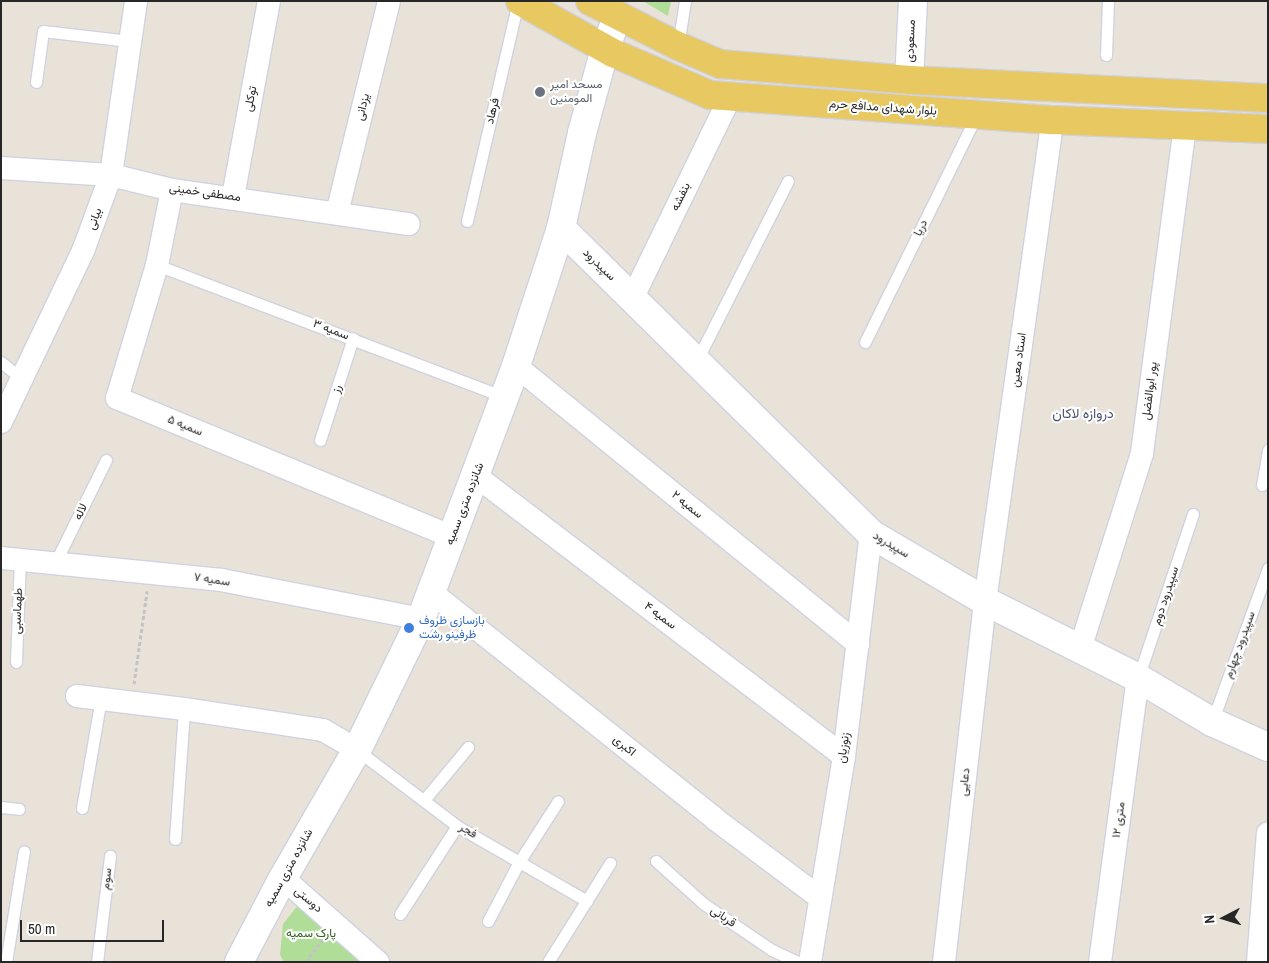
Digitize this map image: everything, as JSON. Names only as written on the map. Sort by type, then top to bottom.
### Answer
[{"type":"main road","name":"بلوار شهدای مدافع حرم","points":[[519,1],[631,62],[710,95],[1053,120],[1268,129]]},
{"type":"main road","points":[[590,1],[617,17],[720,64],[909,80],[1268,98]]},
{"type":"street","name":"بیانی","points":[[1,422],[23,380],[82,251],[112,175],[136,1]]},
{"type":"street","name":"توکلی","points":[[233,197],[269,1]]},
{"type":"street","name":"یزدانی","points":[[337,213],[390,1]]},
{"type":"street","name":"مسعودی","points":[[909,80],[912,1]]},
{"type":"street","name":"شانزده متری سمیه","points":[[238,962],[283,878],[357,750],[421,619],[505,397],[561,228],[605,49],[617,17]]},
{"type":"street","points":[[598,76],[610,67],[631,62]]},
{"type":"street","name":"بنفشه","points":[[633,297],[730,97]]},
{"type":"street","name":"استاد معین","points":[[985,601],[1053,120]]},
{"type":"street","name":"پور ابوالفضل","points":[[1080,649],[1142,454],[1185,125]]},
{"type":"street","name":"مصطفی خمینی","points":[[1,168],[112,175],[172,190],[233,197],[409,224]]},
{"type":"street","name":"سمیه ۵","points":[[172,190],[156,265],[117,398],[453,537]]},
{"type":"street","name":"سپیدرود","points":[[561,228],[871,534],[985,601],[1138,678],[1212,722],[1268,747]]},
{"type":"street","name":"سمیه ۲","points":[[516,366],[858,644]]},
{"type":"street","name":"سمیه ۴","points":[[476,476],[844,756]]},
{"type":"street","name":"زنوزیان","points":[[810,962],[819,897],[844,756],[871,534]]},
{"type":"street","name":"سمیه ۷","points":[[11,559],[221,580],[421,619]]},
{"type":"street","name":"اکبری","points":[[430,592],[715,818],[819,897]]},
{"type":"street","name":"دعایی","points":[[944,962],[985,601]]},
{"type":"street","name":"۱۲ متری","points":[[1100,962],[1138,678]]},
{"type":"street","points":[[77,696],[184,709],[323,730],[357,750]]},
{"type":"street","points":[[1258,962],[1268,833]]},
{"type":"street","name":"دوستی","points":[[283,878],[378,962]]},
{"type":"lane","name":"فرهاد","points":[[467,221],[519,1]]},
{"type":"lane","points":[[678,46],[685,1]]},
{"type":"lane","points":[[1106,55],[1108,1]]},
{"type":"lane","points":[[36,82],[43,31],[129,41]]},
{"type":"lane","name":"دریا","points":[[865,342],[977,114]]},
{"type":"lane","points":[[696,362],[788,181]]},
{"type":"lane","name":"سمیه ۳","points":[[156,265],[505,397]]},
{"type":"lane","name":"رز","points":[[320,440],[353,338]]},
{"type":"lane","points":[[1,362],[23,380]]},
{"type":"lane","points":[[1262,485],[1268,450]]},
{"type":"lane","name":"لاله","points":[[55,563],[106,460]]},
{"type":"lane","name":"سپیدرود دوم","points":[[1138,678],[1193,514]]},
{"type":"lane","name":"طهماسبی","points":[[11,559],[16,662]]},
{"type":"lane","name":"سپیدرود چهارم","points":[[1212,722],[1268,568]]},
{"type":"lane","points":[[82,808],[101,698]]},
{"type":"lane","points":[[175,839],[184,709]]},
{"type":"lane","points":[[424,800],[468,746]]},
{"type":"lane","name":"فجر","points":[[357,750],[457,826],[586,901]]},
{"type":"lane","points":[[488,921],[519,862],[558,801]]},
{"type":"lane","points":[[1,806],[19,809]]},
{"type":"lane","points":[[400,914],[457,826]]},
{"type":"lane","points":[[6,962],[24,851]]},
{"type":"lane","name":"سوم","points":[[97,962],[110,856]]},
{"type":"lane","name":"قربانی","points":[[656,861],[704,904],[772,950],[798,962]]},
{"type":"lane","points":[[548,962],[610,863]]},
{"type":"path","points":[[131,702],[150,573]]},
{"type":"path","points":[[309,962],[309,957],[324,938],[331,944]]},
{"type":"green space","points":[[643,1],[671,1],[668,16]]},
{"type":"green space","name":"پارک سمیه","points":[[302,900],[381,954],[389,962],[284,962],[280,955],[283,924]]},
{"type":"place","name":"مسحد امیر المومنین","points":[[540,92]]},
{"type":"place","name":"بازسازی ظروف ظرفینو رشت","points":[[409,628]]},
{"type":"district","name":"دروازه لاکان","points":[[1083,413]]}]
